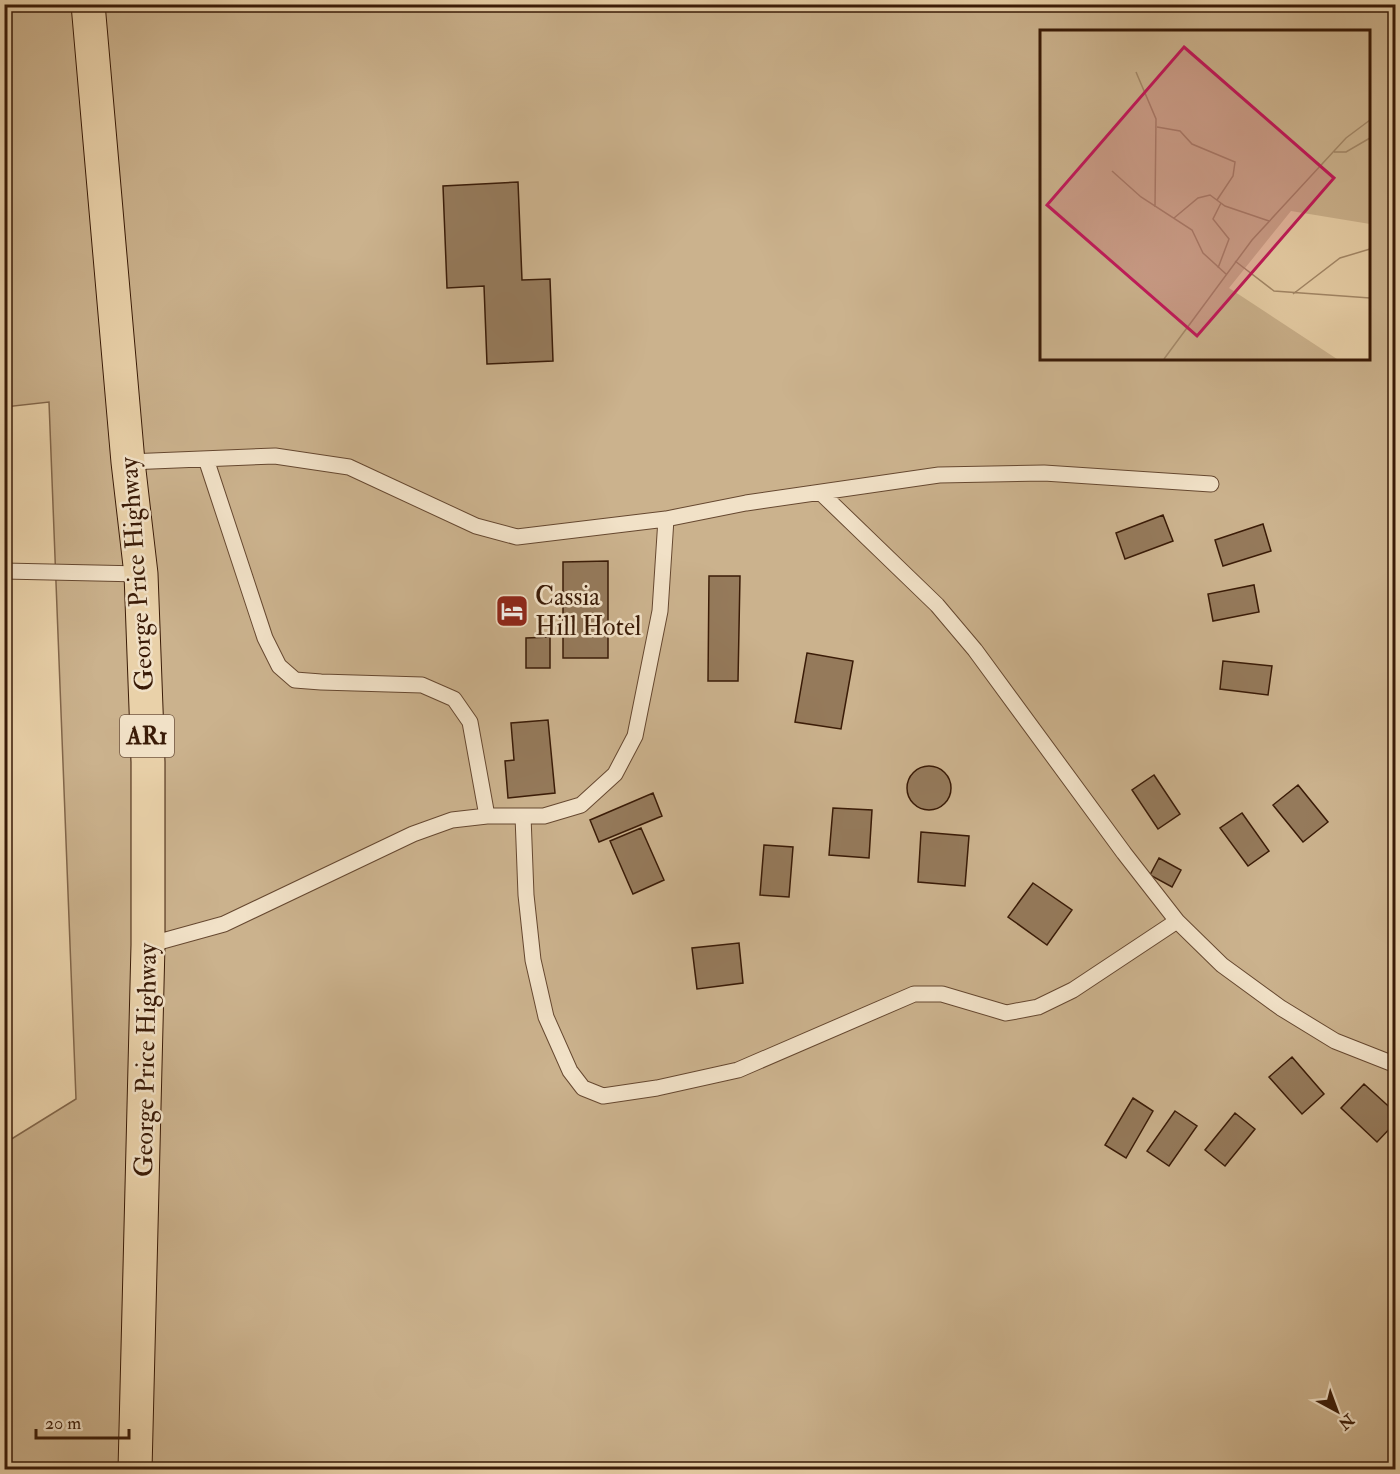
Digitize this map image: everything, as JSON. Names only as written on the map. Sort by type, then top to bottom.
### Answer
[{"type":"highway","name":"George Price Highway","points":[[88,4],[128,462],[141,574],[148,762],[148,945],[135,1470]]},
{"type":"lane","points":[[128,462],[275,456],[349,467],[476,526],[517,537],[666,519],[746,503],[939,475],[1044,472],[1211,484]]},
{"type":"lane","points":[[206,459],[266,638],[279,666],[296,680],[422,685],[454,699],[470,722],[487,816]]},
{"type":"lane","points":[[821,493],[937,605],[975,650],[1124,853],[1177,921],[1222,965],[1281,1008],[1335,1041],[1395,1065]]},
{"type":"lane","points":[[148,945],[224,924],[413,834],[452,820],[487,816],[544,816],[581,805],[615,774],[635,736],[660,611],[666,519]]},
{"type":"lane","points":[[4,571],[141,574]]},
{"type":"lane","points":[[523,816],[527,905],[534,960],[546,1017],[570,1071],[583,1088],[603,1096],[657,1088],[738,1070],[879,1007],[914,994],[942,994],[1006,1013],[1038,1007],[1072,990],[1177,921]]},
{"type":"shaded area","points":[[5,5],[1395,5],[1395,1469],[5,1470],[5,1143],[76,1099],[49,402],[5,407]]},
{"type":"building","points":[[518,182],[522,280],[550,279],[553,361],[487,364],[484,286],[447,288],[443,186]]},
{"type":"building","points":[[1163,515],[1173,541],[1125,559],[1116,533]]},
{"type":"building","points":[[1263,524],[1271,551],[1223,566],[1215,540]]},
{"type":"building","points":[[608,561],[608,658],[563,658],[563,562]]},
{"type":"building","points":[[709,576],[740,576],[738,681],[708,681]]},
{"type":"building","points":[[1254,585],[1259,612],[1213,621],[1208,594]]},
{"type":"building","points":[[550,637],[550,668],[526,668],[526,638]]},
{"type":"building","points":[[807,653],[853,661],[841,729],[795,722]]},
{"type":"building","points":[[1223,661],[1272,666],[1268,695],[1220,689]]},
{"type":"building","points":[[548,720],[555,793],[508,798],[505,761],[514,760],[511,723]]},
{"type":"building","points":[[929,766],[938,767],[945,772],[950,779],[950,797],[945,804],[938,809],[929,810],[920,809],[913,804],[908,797],[907,788],[908,779],[913,772],[920,767]]},
{"type":"building","points":[[1154,775],[1180,814],[1158,829],[1132,790]]},
{"type":"building","points":[[1298,785],[1328,822],[1303,842],[1273,805]]},
{"type":"building","points":[[653,793],[662,816],[599,842],[590,820]]},
{"type":"building","points":[[833,808],[872,810],[869,858],[829,855]]},
{"type":"building","points":[[1242,813],[1269,851],[1248,866],[1220,828]]},
{"type":"building","points":[[641,828],[664,880],[633,894],[610,841]]},
{"type":"building","points":[[921,832],[969,836],[965,886],[918,882]]},
{"type":"building","points":[[764,845],[793,847],[789,897],[760,895]]},
{"type":"building","points":[[1159,858],[1181,870],[1172,887],[1150,875]]},
{"type":"building","points":[[1033,883],[1072,910],[1047,945],[1008,917]]},
{"type":"building","points":[[739,943],[743,983],[697,989],[692,948]]},
{"type":"building","points":[[1292,1057],[1324,1094],[1302,1114],[1269,1077]]},
{"type":"building","points":[[1364,1084],[1396,1113],[1396,1122],[1377,1142],[1341,1108]]},
{"type":"building","points":[[1133,1098],[1153,1111],[1126,1158],[1105,1145]]},
{"type":"building","points":[[1175,1111],[1197,1126],[1169,1166],[1147,1151]]},
{"type":"building","points":[[1235,1113],[1255,1129],[1225,1166],[1205,1150]]},
{"type":"place","name":"Cassia Hill Hotel","points":[[512,611]]}]
